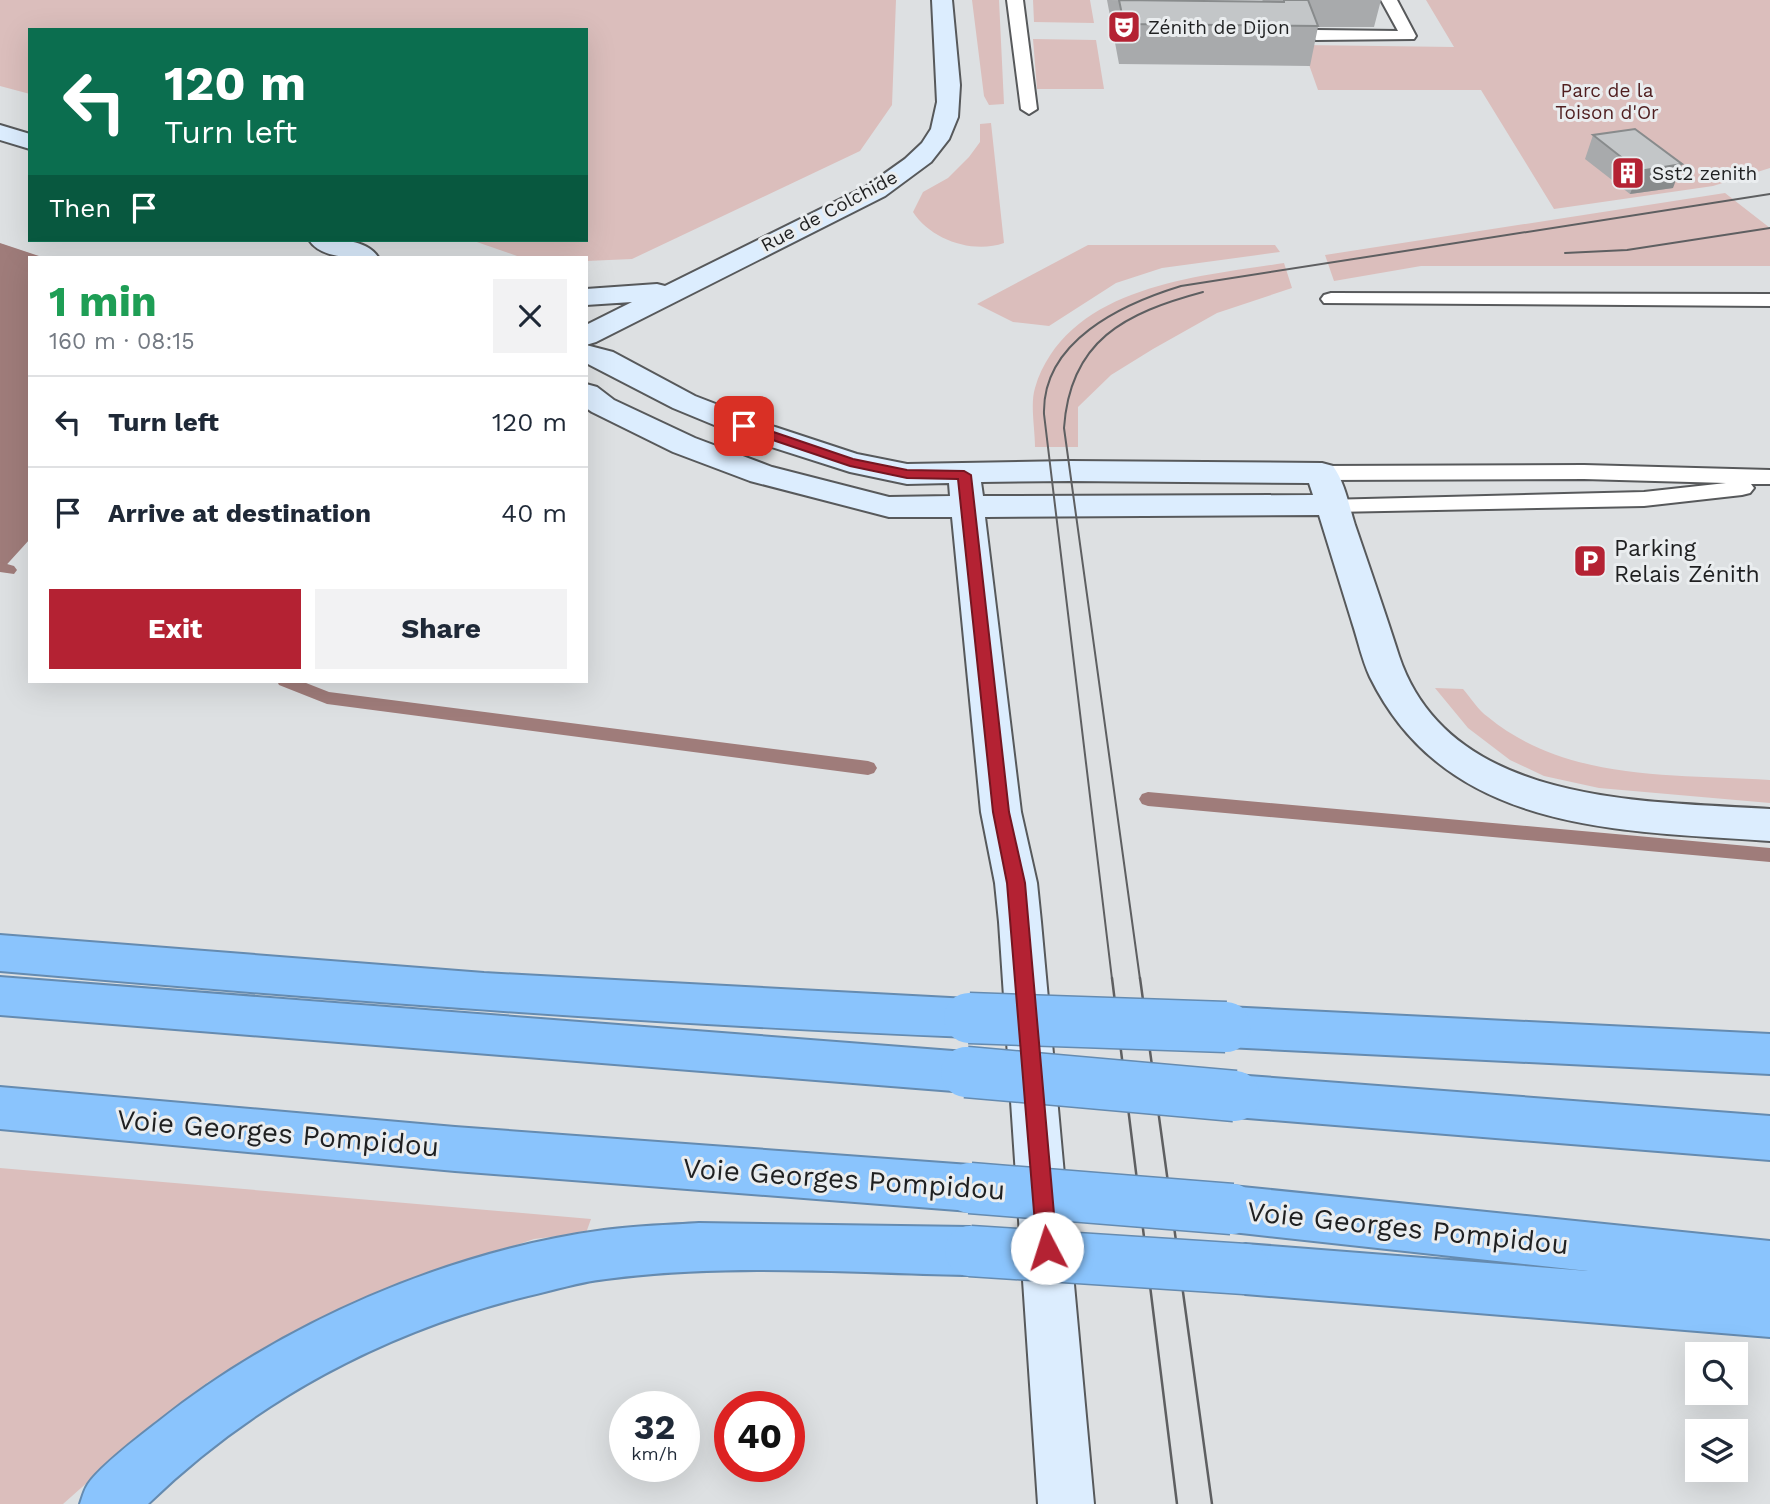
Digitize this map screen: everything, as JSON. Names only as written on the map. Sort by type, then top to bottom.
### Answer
[{"type":"highway","points":[[0,953],[228,973],[734,1009],[1226,1027],[1770,1054]]},
{"type":"highway","points":[[0,996],[1770,1138]]},
{"type":"highway","name":"Voie Georges Pompidou","points":[[0,1108],[454,1149],[1232,1209],[1770,1266]]},
{"type":"highway","points":[[108,1504],[132,1479],[210,1415],[275,1372],[349,1334],[421,1303],[518,1272],[608,1254],[695,1249],[970,1251],[1245,1269],[1770,1311]]},
{"type":"street","name":"Rue de Colchide","points":[[588,335],[876,191],[904,173],[928,152],[943,129],[949,108],[942,0]]},
{"type":"street","points":[[0,132],[28,141]]},
{"type":"street","points":[[327,242],[362,256]]},
{"type":"street","points":[[588,297],[673,291]]},
{"type":"street","points":[[588,354],[603,358],[684,402],[764,434],[850,462],[907,474],[966,492],[1075,505],[1327,489],[1387,674],[1401,701],[1422,729],[1451,755],[1487,777],[1537,798],[1587,809],[1770,825]]},
{"type":"street","points":[[588,395],[603,406],[684,445],[761,474],[889,507],[966,492]]},
{"type":"street","points":[[966,492],[1001,812],[1016,883],[1020,922],[1066,1504]]},
{"type":"lane","points":[[1015,0],[1028,109]]},
{"type":"lane","points":[[1316,35],[1408,36],[1389,0]]},
{"type":"lane","points":[[1331,299],[1770,300]]},
{"type":"lane","points":[[1327,489],[1584,472],[1770,477]]},
{"type":"lane","points":[[1327,489],[1689,496],[1727,492],[1770,477]]},
{"type":"green space","points":[[0,0],[896,0],[892,105],[860,151],[632,259],[588,261],[588,256],[517,256],[477,242],[588,242],[588,28],[28,28],[28,93],[0,86]]},
{"type":"green space","points":[[972,0],[999,0],[1004,104],[989,105],[984,96]]},
{"type":"green space","points":[[1033,0],[1090,0],[1094,23],[1034,22]]},
{"type":"green space","name":"Parc de la Toison d'Or","points":[[1426,0],[1770,0],[1770,168],[1713,186],[1554,209],[1481,90],[1318,90],[1302,45],[1454,47]]},
{"type":"green space","points":[[1033,39],[1096,40],[1104,89],[1037,89]]},
{"type":"green space","points":[[991,123],[1004,243],[979,247],[954,242],[930,230],[913,212],[923,192],[948,178],[969,157],[980,142],[980,124]]},
{"type":"green space","points":[[1725,193],[1770,228],[1770,266],[1421,266],[1334,281],[1325,255]]},
{"type":"green space","points":[[1088,245],[1275,245],[1280,252],[1162,268],[1116,283],[1049,326],[1013,322],[977,304]]},
{"type":"green space","points":[[1284,263],[1292,288],[1217,313],[1111,375],[1078,407],[1078,447],[1035,447],[1035,388],[1051,354],[1075,327],[1104,307],[1138,292],[1212,274]]},
{"type":"green space","points":[[1435,688],[1463,689],[1488,717],[1519,738],[1552,753],[1623,771],[1770,780],[1770,803],[1599,788],[1544,776],[1510,760],[1468,728]]},
{"type":"green space","points":[[0,1168],[591,1219],[586,1233],[534,1239],[378,1293],[297,1333],[208,1382],[134,1441],[63,1504],[0,1504]]},
{"type":"shaded area","points":[[0,243],[39,256],[28,256],[28,541],[0,572]]},
{"type":"building","points":[[1119,0],[1308,0],[1318,26],[1124,24]]},
{"type":"building","points":[[1635,129],[1682,164],[1639,171],[1593,135]]},
{"type":"waterway","points":[[0,567],[9,570]]},
{"type":"waterway","points":[[290,683],[327,698],[868,768]]},
{"type":"waterway","points":[[1148,799],[1770,855]]},
{"type":"tram line","points":[[1112,979],[1044,414],[1047,388],[1056,366],[1071,346],[1111,315],[1134,303],[1181,286],[1770,194]]},
{"type":"tram line","points":[[1565,253],[1627,250],[1770,228]]},
{"type":"tram line","points":[[1140,979],[1064,428],[1068,398],[1077,373],[1090,352],[1106,335],[1149,310],[1203,292]]},
{"type":"tram line","points":[[1112,978],[1177,1504]]},
{"type":"tram line","points":[[1140,978],[1212,1504]]},
{"type":"place","name":"Zénith de Dijon","points":[[1124,27]]},
{"type":"place","name":"Sst2 zenith","points":[[1628,173]]},
{"type":"place","name":"Parking Relais Zénith","points":[[1590,561]]},
{"type":"route","points":[[744,426],[850,462],[907,474],[964,475],[1001,812],[1016,883],[1047,1248]]}]
